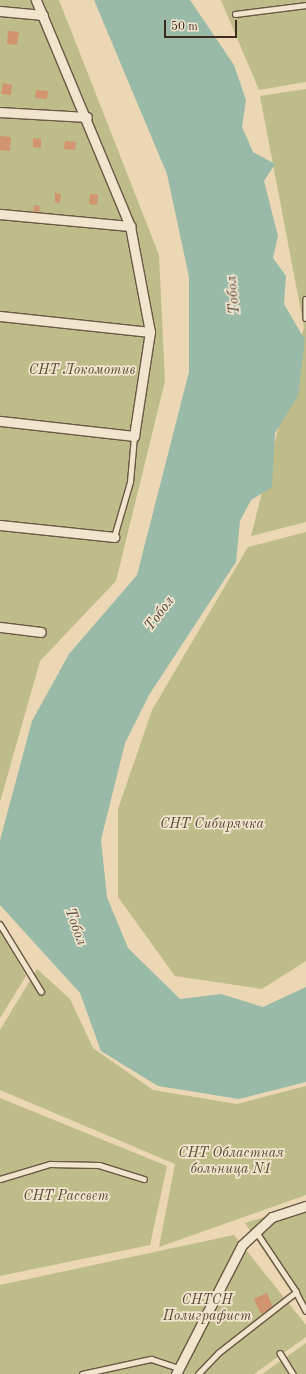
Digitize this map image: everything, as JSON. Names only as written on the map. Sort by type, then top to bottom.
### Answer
[{"type":"street","points":[[0,421],[134,436],[150,332],[130,226],[87,117],[36,0]]},
{"type":"street","points":[[0,11],[43,15]]},
{"type":"street","points":[[0,112],[87,117]]},
{"type":"street","points":[[0,214],[130,226]]},
{"type":"street","points":[[0,316],[150,332]]},
{"type":"street","points":[[0,525],[114,536]]},
{"type":"street","points":[[0,628],[41,632]]},
{"type":"street","points":[[177,1371],[230,1262],[256,1232],[272,1218],[306,1206]]},
{"type":"lane","points":[[235,14],[306,4]]},
{"type":"lane","points":[[306,299],[306,318]]},
{"type":"lane","points":[[114,536],[130,482],[134,436]]},
{"type":"lane","points":[[0,924],[41,991]]},
{"type":"lane","points":[[0,1179],[50,1164],[99,1165],[144,1179]]},
{"type":"lane","points":[[256,1232],[296,1292],[306,1311]]},
{"type":"lane","points":[[198,1374],[218,1353],[296,1292]]},
{"type":"lane","points":[[280,1353],[293,1374]]},
{"type":"lane","points":[[82,1374],[150,1359],[177,1371]]},
{"type":"green space","name":"СНТ Локомотив","points":[[0,0],[59,0],[159,255],[165,381],[116,581],[40,661],[0,802]]},
{"type":"green space","points":[[221,0],[306,0],[306,82],[259,90]]},
{"type":"green space","points":[[306,89],[306,522],[251,536],[304,327],[260,96]]},
{"type":"green space","name":"СНТ Сибирячка","points":[[306,532],[306,961],[262,989],[175,976],[118,897],[118,809],[152,710],[248,547]]},
{"type":"green space","points":[[0,929],[26,976],[0,1018]]},
{"type":"green space","name":"СНТ Областная больница N1","points":[[37,969],[70,999],[93,1048],[153,1090],[237,1104],[306,1086],[306,1195],[159,1247],[175,1164],[0,1090],[0,1030]]},
{"type":"green space","name":"СНТ Рассвет","points":[[0,1098],[167,1166],[150,1245],[0,1276]]},
{"type":"green space","points":[[306,1204],[306,1314],[245,1223]]},
{"type":"green space","name":"СНТСН Полиграфист","points":[[234,1235],[306,1325],[306,1337],[254,1374],[0,1374],[0,1285]]},
{"type":"green space","points":[[306,1343],[306,1374],[262,1374]]},
{"type":"water","name":"Тобол","points":[[94,0],[190,0],[234,65],[246,100],[242,127],[253,152],[275,164],[264,181],[278,236],[273,258],[286,276],[284,304],[305,340],[298,396],[275,433],[272,487],[251,500],[240,521],[236,562],[149,695],[125,743],[101,840],[107,897],[128,948],[180,999],[221,994],[263,1007],[306,987],[306,1082],[239,1099],[158,1086],[101,1051],[80,993],[0,905],[0,840],[32,721],[69,654],[137,575],[189,372],[189,277],[167,174]]},
{"type":"building","points":[[8,31],[19,32],[17,45],[7,44]]},
{"type":"building","points":[[3,83],[12,85],[11,95],[1,94]]},
{"type":"building","points":[[36,90],[48,91],[47,99],[35,98]]},
{"type":"building","points":[[0,136],[11,137],[10,151],[0,150]]},
{"type":"building","points":[[33,138],[41,139],[41,148],[33,147]]},
{"type":"building","points":[[65,141],[76,142],[75,150],[64,149]]},
{"type":"building","points":[[55,193],[61,194],[60,203],[55,202]]},
{"type":"building","points":[[90,194],[98,195],[97,205],[89,204]]},
{"type":"building","points":[[34,205],[40,206],[39,215],[33,215]]},
{"type":"building","points":[[267,1293],[273,1308],[261,1314],[254,1299]]}]
